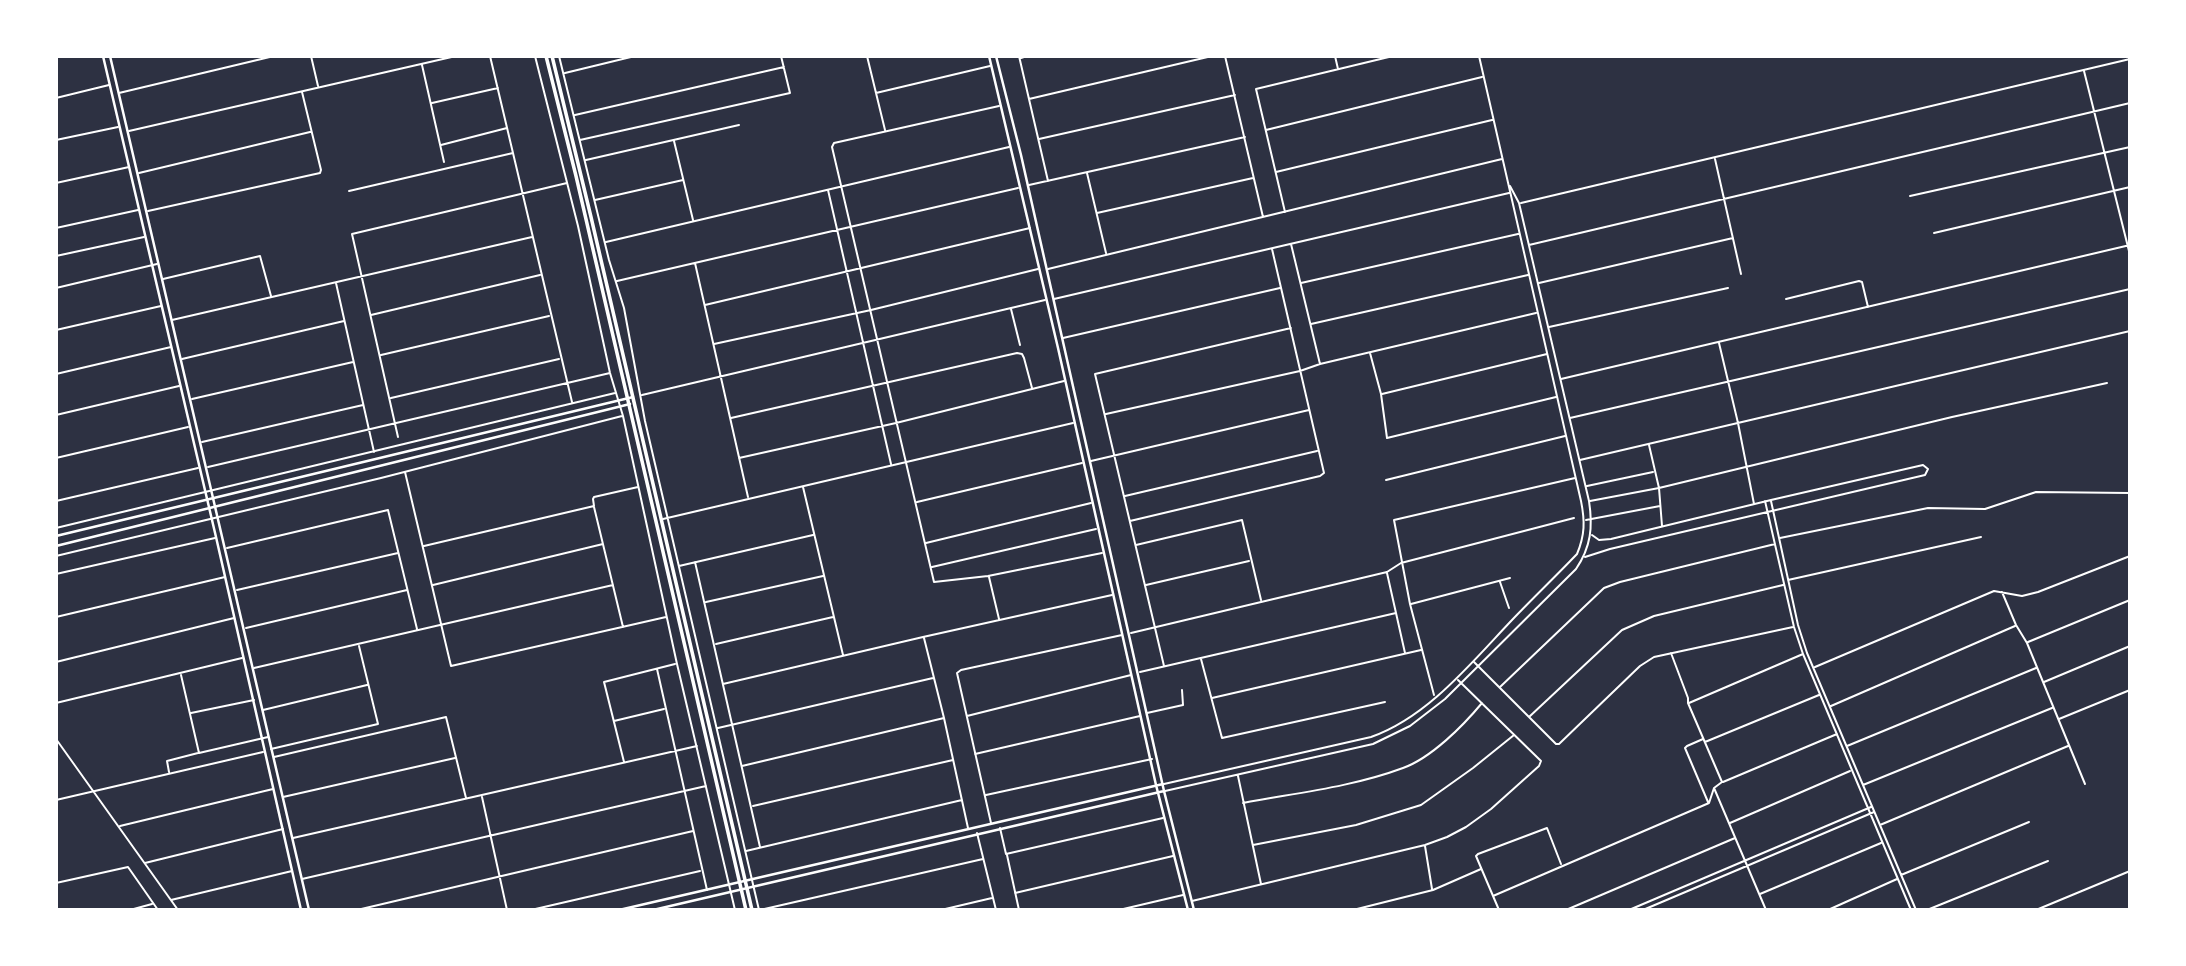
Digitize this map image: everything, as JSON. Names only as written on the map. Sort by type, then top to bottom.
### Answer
[{"type":"highway","points":[[546,56],[630,398]]},
{"type":"highway","points":[[552,56],[742,882],[752,910]]},
{"type":"highway","points":[[631,404],[662,519],[742,882]]},
{"type":"highway","points":[[668,546],[674,545]]},
{"type":"highway","points":[[744,889],[746,910]]},
{"type":"street","points":[[103,56],[301,910]]},
{"type":"street","points":[[110,56],[309,910]]},
{"type":"street","points":[[119,93],[274,56]]},
{"type":"street","points":[[311,56],[318,88]]},
{"type":"street","points":[[128,131],[456,56]]},
{"type":"street","points":[[490,56],[572,402]]},
{"type":"street","points":[[535,56],[610,373],[623,416],[677,664],[735,910]]},
{"type":"street","points":[[559,56],[594,201],[617,281],[640,396],[759,910],[983,859]]},
{"type":"street","points":[[563,73],[635,56]]},
{"type":"street","points":[[580,140],[790,93],[781,56]]},
{"type":"street","points":[[867,56],[885,131]]},
{"type":"street","points":[[989,56],[1156,785],[1188,910]]},
{"type":"street","points":[[996,56],[1028,185],[1164,791],[1194,910]]},
{"type":"street","points":[[1027,56],[1019,57],[1048,181]]},
{"type":"street","points":[[1029,99],[1212,56]]},
{"type":"street","points":[[1225,56],[1263,218]]},
{"type":"street","points":[[1335,56],[1338,70]]},
{"type":"street","points":[[1285,212],[1256,89],[1393,56]]},
{"type":"street","points":[[619,910],[991,822],[1371,737],[1406,720],[1473,662],[1577,554],[1584,538],[1585,520],[1479,56]]},
{"type":"street","points":[[1519,203],[2130,59]]},
{"type":"street","points":[[422,64],[444,162]]},
{"type":"street","points":[[876,93],[992,65]]},
{"type":"street","points":[[574,115],[784,67]]},
{"type":"street","points":[[2083,70],[2130,255]]},
{"type":"street","points":[[1265,130],[1484,77]]},
{"type":"street","points":[[56,98],[110,85]]},
{"type":"street","points":[[431,103],[498,88]]},
{"type":"street","points":[[147,212],[320,173],[302,92]]},
{"type":"street","points":[[1039,139],[1234,95]]},
{"type":"street","points":[[1529,245],[2130,103]]},
{"type":"street","points":[[1001,106],[832,144],[841,186],[934,581],[937,584],[988,576],[1103,553]]},
{"type":"street","points":[[1275,173],[1494,120]]},
{"type":"street","points":[[585,160],[739,125]]},
{"type":"street","points":[[56,140],[119,127]]},
{"type":"street","points":[[440,145],[507,128]]},
{"type":"street","points":[[138,173],[312,132]]},
{"type":"street","points":[[1028,185],[1245,137]]},
{"type":"street","points":[[674,140],[693,221]]},
{"type":"street","points":[[605,243],[1011,147]]},
{"type":"street","points":[[1910,196],[2130,147]]},
{"type":"street","points":[[349,191],[514,153]]},
{"type":"street","points":[[1714,157],[1741,274]]},
{"type":"street","points":[[1047,269],[1503,159]]},
{"type":"street","points":[[56,183],[130,167]]},
{"type":"street","points":[[1087,172],[1106,255]]},
{"type":"street","points":[[1097,213],[1254,178]]},
{"type":"street","points":[[594,201],[684,180]]},
{"type":"street","points":[[398,437],[352,233],[567,183]]},
{"type":"street","points":[[617,281],[1021,187]]},
{"type":"street","points":[[1934,233],[2130,187]]},
{"type":"street","points":[[828,189],[891,465]]},
{"type":"street","points":[[653,910],[1383,740],[1410,726],[1445,699],[1576,569],[1584,558],[1591,535],[1589,501],[1519,203],[1512,193]]},
{"type":"street","points":[[1053,299],[1512,193]]},
{"type":"street","points":[[56,228],[139,210]]},
{"type":"street","points":[[705,305],[1030,228]]},
{"type":"street","points":[[1301,283],[1519,234]]},
{"type":"street","points":[[172,320],[532,236]]},
{"type":"street","points":[[56,256],[145,237]]},
{"type":"street","points":[[1538,284],[1733,238]]},
{"type":"street","points":[[1291,243],[1320,364]]},
{"type":"street","points":[[1560,379],[2129,245]]},
{"type":"street","points":[[1129,521],[1324,473],[1272,248]]},
{"type":"street","points":[[162,279],[260,256],[271,297]]},
{"type":"street","points":[[695,263],[748,498]]},
{"type":"street","points":[[56,288],[159,264]]},
{"type":"street","points":[[714,344],[871,310],[1039,269]]},
{"type":"street","points":[[371,315],[541,275]]},
{"type":"street","points":[[1311,324],[1529,275]]},
{"type":"street","points":[[1786,299],[1860,281],[1868,306]]},
{"type":"street","points":[[336,282],[374,452]]},
{"type":"street","points":[[1062,338],[1281,288]]},
{"type":"street","points":[[1548,327],[1728,288]]},
{"type":"street","points":[[1569,419],[2130,289]]},
{"type":"street","points":[[640,396],[1047,300]]},
{"type":"street","points":[[56,330],[162,306]]},
{"type":"street","points":[[1011,308],[1020,345]]},
{"type":"street","points":[[1105,414],[1300,371],[1538,313]]},
{"type":"street","points":[[380,355],[550,316]]},
{"type":"street","points":[[181,359],[345,321]]},
{"type":"street","points":[[1164,666],[1095,374],[1291,328]]},
{"type":"street","points":[[1579,460],[2130,331]]},
{"type":"street","points":[[1719,342],[1754,504]]},
{"type":"street","points":[[56,374],[171,347]]},
{"type":"street","points":[[1370,352],[1381,394],[1387,438],[1557,397]]},
{"type":"street","points":[[731,418],[1017,353],[1024,358],[1032,388]]},
{"type":"street","points":[[1381,394],[1547,354]]},
{"type":"street","points":[[390,398],[560,358]]},
{"type":"street","points":[[191,400],[354,361]]},
{"type":"street","points":[[206,467],[610,373]]},
{"type":"street","points":[[739,458],[897,423],[1065,381]]},
{"type":"street","points":[[1589,501],[1658,488],[1952,417],[2107,383]]},
{"type":"street","points":[[56,415],[180,386]]},
{"type":"street","points":[[56,528],[616,392]]},
{"type":"street","points":[[56,536],[630,398]]},
{"type":"street","points":[[201,443],[364,404]]},
{"type":"street","points":[[56,546],[631,404]]},
{"type":"street","points":[[1090,461],[1309,410]]},
{"type":"street","points":[[56,556],[405,472],[623,416]]},
{"type":"street","points":[[662,519],[1074,423]]},
{"type":"street","points":[[56,458],[189,427]]},
{"type":"street","points":[[1076,431],[1083,429]]},
{"type":"street","points":[[1386,480],[1566,436]]},
{"type":"street","points":[[1648,444],[1658,488],[1662,527]]},
{"type":"street","points":[[1124,496],[1319,451]]},
{"type":"street","points":[[915,502],[1083,463]]},
{"type":"street","points":[[1584,558],[1610,548],[1925,475],[1928,468],[1923,465],[1603,540],[1591,535]]},
{"type":"street","points":[[56,501],[199,468]]},
{"type":"street","points":[[405,472],[451,666],[667,617]]},
{"type":"street","points":[[1585,487],[1654,472]]},
{"type":"street","points":[[1434,697],[1393,523],[1396,519],[1576,478]]},
{"type":"street","points":[[802,485],[844,656]]},
{"type":"street","points":[[623,627],[594,497],[638,487]]},
{"type":"street","points":[[1779,538],[1928,508],[1985,509],[2036,492],[2130,493]]},
{"type":"street","points":[[1771,499],[1801,633],[1916,910]]},
{"type":"street","points":[[1765,501],[1794,627],[1803,654],[1911,910]]},
{"type":"street","points":[[924,543],[1092,502]]},
{"type":"street","points":[[1585,520],[1660,505]]},
{"type":"street","points":[[423,546],[594,506]]},
{"type":"street","points":[[226,549],[388,510],[418,631]]},
{"type":"street","points":[[1130,633],[1387,572],[1401,563],[1574,518]]},
{"type":"street","points":[[1135,545],[1242,520],[1261,602]]},
{"type":"street","points":[[930,568],[1098,528]]},
{"type":"street","points":[[679,566],[814,534]]},
{"type":"street","points":[[56,574],[216,537]]},
{"type":"street","points":[[1788,580],[1981,537]]},
{"type":"street","points":[[432,585],[603,544]]},
{"type":"street","points":[[1499,687],[1604,588],[1775,544]]},
{"type":"street","points":[[236,590],[399,552]]},
{"type":"street","points":[[1814,668],[1994,591],[2022,596],[2038,592],[2130,556]]},
{"type":"street","points":[[1145,585],[1251,561]]},
{"type":"street","points":[[695,562],[760,847]]},
{"type":"street","points":[[1387,572],[1405,654]]},
{"type":"street","points":[[704,602],[824,576]]},
{"type":"street","points":[[988,576],[999,620]]},
{"type":"street","points":[[56,617],[225,577]]},
{"type":"street","points":[[1410,604],[1510,578]]},
{"type":"street","points":[[1499,581],[1509,608]]},
{"type":"street","points":[[1529,717],[1622,630],[1654,616],[1784,584]]},
{"type":"street","points":[[253,668],[613,585]]},
{"type":"street","points":[[244,628],[408,590]]},
{"type":"street","points":[[2002,592],[2027,643],[2085,785]]},
{"type":"street","points":[[723,684],[1113,595]]},
{"type":"street","points":[[2027,643],[2130,600]]},
{"type":"street","points":[[1139,673],[1396,613]]},
{"type":"street","points":[[714,644],[834,617]]},
{"type":"street","points":[[56,662],[234,618]]},
{"type":"street","points":[[1830,706],[2017,625]]},
{"type":"street","points":[[1473,662],[1559,744],[1640,666],[1654,657],[1794,627]]},
{"type":"street","points":[[1797,635],[1801,633]]},
{"type":"street","points":[[991,822],[957,673],[1122,635]]},
{"type":"street","points":[[923,637],[968,828]]},
{"type":"street","points":[[271,749],[377,724],[359,645]]},
{"type":"street","points":[[2043,682],[2130,646]]},
{"type":"street","points":[[1211,698],[1421,650]]},
{"type":"street","points":[[1671,653],[1703,741],[1722,782]]},
{"type":"street","points":[[1688,703],[1803,654]]},
{"type":"street","points":[[56,703],[243,658]]},
{"type":"street","points":[[1201,658],[1222,738],[1385,702]]},
{"type":"street","points":[[624,762],[604,682],[677,664]]},
{"type":"street","points":[[1847,746],[2037,668]]},
{"type":"street","points":[[657,669],[707,890]]},
{"type":"street","points":[[181,674],[199,753]]},
{"type":"street","points":[[966,716],[1131,675]]},
{"type":"street","points":[[717,728],[933,678]]},
{"type":"street","points":[[1191,901],[1425,845],[1466,827],[1491,809],[1539,766],[1541,761],[1456,678]]},
{"type":"street","points":[[262,710],[368,685]]},
{"type":"street","points":[[1147,713],[1183,705],[1182,690]]},
{"type":"street","points":[[2058,720],[2130,690]]},
{"type":"street","points":[[1709,803],[1685,748],[1687,746],[1820,694]]},
{"type":"street","points":[[190,714],[254,699]]},
{"type":"street","points":[[1243,803],[1359,781],[1405,767],[1463,727],[1482,703]]},
{"type":"street","points":[[1863,785],[2053,707]]},
{"type":"street","points":[[613,721],[665,709]]},
{"type":"street","points":[[975,754],[1141,716]]},
{"type":"street","points":[[273,758],[445,717],[466,799]]},
{"type":"street","points":[[741,766],[944,718]]},
{"type":"street","points":[[1493,896],[1709,803],[1714,788],[1722,782],[1836,734]]},
{"type":"street","points":[[1253,845],[1356,825],[1421,805],[1515,735]]},
{"type":"street","points":[[169,774],[167,761],[268,737]]},
{"type":"street","points":[[56,739],[178,910]]},
{"type":"street","points":[[292,838],[697,746]]},
{"type":"street","points":[[1880,825],[2069,746]]},
{"type":"street","points":[[56,800],[265,751]]},
{"type":"street","points":[[282,797],[456,758]]},
{"type":"street","points":[[985,795],[1152,759]]},
{"type":"street","points":[[751,807],[953,760]]},
{"type":"street","points":[[1729,823],[1852,771]]},
{"type":"street","points":[[1237,775],[1262,885]]},
{"type":"street","points":[[301,879],[706,786]]},
{"type":"street","points":[[1714,788],[1766,910]]},
{"type":"street","points":[[119,826],[273,789]]},
{"type":"street","points":[[481,796],[508,910]]},
{"type":"street","points":[[745,851],[962,800]]},
{"type":"street","points":[[1629,910],[1872,807]]},
{"type":"street","points":[[1643,910],[1875,812]]},
{"type":"street","points":[[1006,854],[1164,818]]},
{"type":"street","points":[[1901,875],[2029,822]]},
{"type":"street","points":[[1000,828],[1019,910]]},
{"type":"street","points":[[1499,910],[1476,856],[1478,854],[1546,828],[1562,865]]},
{"type":"street","points":[[145,863],[283,829]]},
{"type":"street","points":[[958,830],[960,837]]},
{"type":"street","points":[[357,910],[693,831]]},
{"type":"street","points":[[977,833],[996,910]]},
{"type":"street","points":[[1566,910],[1735,838]]},
{"type":"street","points":[[1759,894],[1882,842]]},
{"type":"street","points":[[1425,845],[1433,890]]},
{"type":"street","points":[[1015,893],[1174,856]]},
{"type":"street","points":[[1927,910],[2048,861]]},
{"type":"street","points":[[56,883],[128,867],[158,910]]},
{"type":"street","points":[[1353,910],[1433,890],[1482,869]]},
{"type":"street","points":[[531,910],[702,870]]},
{"type":"street","points":[[170,900],[292,871]]},
{"type":"street","points":[[2036,910],[2130,871]]},
{"type":"street","points":[[1828,910],[1898,879]]},
{"type":"street","points":[[1119,910],[1184,895]]},
{"type":"street","points":[[941,910],[993,898]]},
{"type":"street","points":[[130,910],[154,904]]}]
